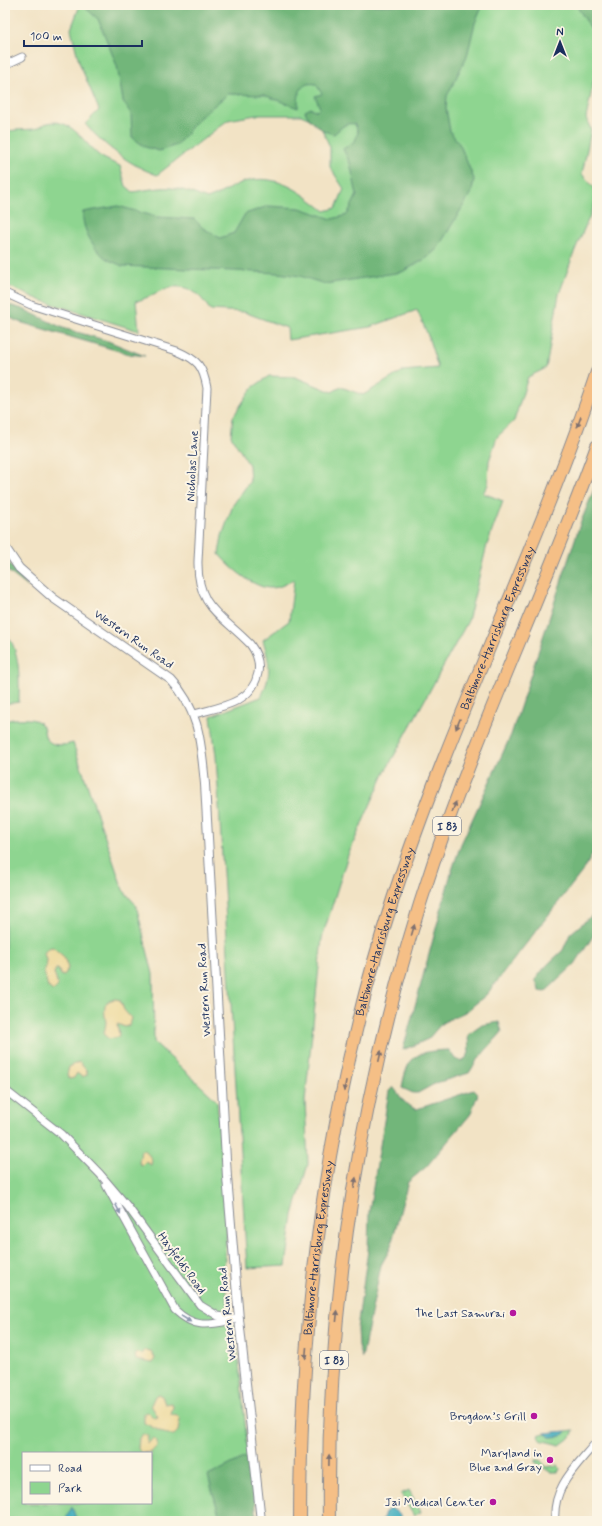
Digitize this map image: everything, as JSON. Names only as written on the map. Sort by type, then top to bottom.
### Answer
[{"type":"highway","name":"Baltimore-Harrisburg Expressway","points":[[300,1521],[302,1428],[306,1361],[320,1231],[329,1166],[347,1075],[375,960],[393,899],[433,789],[549,501],[597,372]]},
{"type":"highway","name":"Baltimore-Harrisburg Expressway","points":[[329,1521],[328,1499],[333,1372],[343,1266],[363,1135],[388,1021],[419,907],[442,838],[597,446]]},
{"type":"highway","points":[[328,1499],[335,1505],[336,1521]]},
{"type":"street","points":[[5,65],[22,57]]},
{"type":"street","name":"Nicholas Lane","points":[[5,293],[31,305],[177,351],[190,356],[200,365],[207,388],[198,561],[199,582],[205,600],[209,605],[255,650],[259,669],[257,681],[251,691],[243,698],[233,703],[194,714]]},
{"type":"street","name":"Western Run Road","points":[[5,547],[19,568],[53,598],[171,680],[182,691],[194,714],[202,756],[205,784],[227,1177],[239,1319],[261,1521]]},
{"type":"street","name":"Hayfields Road","points":[[5,1090],[61,1134],[100,1174],[128,1207],[200,1305],[218,1316],[239,1319]]},
{"type":"street","name":"Hayfields Road","points":[[100,1174],[120,1213],[175,1310],[192,1322],[201,1325],[239,1319]]},
{"type":"street","points":[[554,1521],[554,1505],[561,1487],[576,1464],[597,1441]]},
{"type":"green space","points":[[80,5],[597,5],[597,65],[586,118],[591,130],[582,174],[597,191],[597,199],[575,250],[559,294],[546,368],[528,377],[514,421],[497,437],[489,461],[488,485],[483,493],[503,501],[487,545],[468,621],[384,774],[348,855],[322,938],[305,1101],[308,1164],[293,1215],[286,1266],[247,1268],[216,756],[211,716],[261,697],[267,682],[269,669],[263,640],[289,621],[294,580],[271,588],[257,585],[242,576],[219,554],[222,536],[233,505],[250,481],[249,465],[231,436],[233,417],[252,388],[269,376],[295,377],[332,392],[341,387],[363,395],[403,371],[438,368],[427,333],[417,310],[370,327],[288,340],[287,328],[244,312],[210,310],[195,292],[185,288],[172,287],[136,301],[139,331],[40,300],[10,287],[5,283],[6,132],[9,131],[34,129],[48,123],[57,122],[64,124],[77,133],[100,156],[120,166],[126,186],[133,192],[171,188],[186,191],[207,199],[238,184],[251,180],[263,179],[285,184],[305,196],[325,211],[336,208],[344,189],[330,167],[330,147],[319,123],[301,115],[256,115],[228,120],[157,175],[137,166],[118,154],[85,124],[99,110],[79,62],[71,29]]},
{"type":"green space","points":[[82,5],[483,5],[475,23],[467,56],[447,96],[446,108],[450,131],[460,145],[474,179],[472,191],[438,248],[427,258],[402,272],[325,284],[300,276],[278,273],[122,266],[111,261],[97,250],[89,238],[84,225],[83,212],[118,206],[157,217],[194,219],[203,228],[220,238],[234,233],[245,214],[268,206],[300,208],[332,219],[347,215],[357,195],[350,163],[343,149],[355,141],[358,132],[355,124],[348,124],[334,134],[330,133],[317,126],[309,119],[305,111],[311,108],[317,111],[320,108],[315,96],[322,94],[316,84],[310,84],[303,87],[299,94],[298,108],[264,95],[228,94],[199,118],[177,145],[159,151],[145,147],[132,137],[131,114],[123,101],[117,66],[98,19]]},
{"type":"green space","points":[[576,5],[597,5],[597,38]]},
{"type":"green space","points":[[5,304],[23,309],[63,328],[108,341],[145,356],[129,354],[16,321],[5,314]]},
{"type":"green space","points":[[597,482],[597,845],[585,868],[487,994],[467,1011],[442,1023],[428,1039],[403,1050],[451,873],[461,844],[511,735],[580,524]]},
{"type":"green space","points":[[5,558],[28,587],[5,569]]},
{"type":"green space","points":[[5,632],[14,648],[18,665],[19,702],[5,704]]},
{"type":"green space","points":[[13,719],[28,719],[35,720],[42,725],[47,740],[53,744],[65,745],[73,743],[123,890],[136,905],[153,974],[154,1042],[217,1101],[227,1227],[224,1270],[228,1306],[236,1333],[255,1521],[5,1521],[5,721]]},
{"type":"green space","points":[[597,911],[597,930],[575,964],[545,992],[540,991],[535,980],[545,967],[563,950],[570,934]]},
{"type":"green space","points":[[499,1022],[502,1032],[478,1059],[469,1073],[436,1083],[418,1093],[413,1093],[402,1088],[407,1068],[415,1057],[429,1052],[449,1050],[455,1059],[461,1061],[466,1058],[469,1053],[468,1035],[482,1025]]},
{"type":"green space","points":[[393,1087],[406,1104],[417,1109],[474,1090],[478,1094],[470,1115],[426,1167],[408,1182],[390,1249],[381,1265],[362,1358],[358,1346],[357,1329],[368,1250],[369,1212],[389,1091]]},
{"type":"green space","points":[[574,1430],[571,1437],[560,1445],[540,1440],[538,1435],[545,1433],[550,1437],[562,1436],[566,1431]]},
{"type":"green space","points":[[251,1454],[257,1521],[221,1521],[208,1476]]},
{"type":"green space","points":[[535,1460],[540,1460],[547,1467],[558,1465],[560,1469],[558,1472],[550,1472],[535,1462]]},
{"type":"green space","points":[[409,1490],[421,1512],[414,1516],[401,1494]]},
{"type":"sand","points":[[53,947],[64,957],[68,968],[64,976],[61,975],[58,969],[56,969],[54,973],[58,986],[53,991],[48,987],[44,972],[47,963],[44,953],[48,948]]},
{"type":"sand","points":[[116,999],[120,1000],[124,1010],[131,1018],[129,1025],[125,1027],[117,1024],[119,1034],[118,1037],[109,1039],[104,1035],[106,1022],[105,1007],[108,1001]]},
{"type":"sand","points":[[79,1062],[87,1071],[87,1075],[82,1077],[77,1073],[74,1078],[69,1079],[67,1075],[69,1067]]},
{"type":"sand","points":[[141,1150],[146,1151],[152,1160],[151,1165],[146,1162],[142,1165],[139,1163]]},
{"type":"sand","points":[[145,1350],[151,1351],[155,1358],[153,1363],[136,1360],[135,1355],[138,1353],[142,1354]]},
{"type":"sand","points":[[158,1394],[162,1396],[165,1404],[172,1403],[173,1407],[171,1415],[178,1416],[180,1419],[178,1431],[174,1435],[168,1435],[144,1423],[144,1413],[148,1412],[154,1418],[158,1417],[151,1405],[155,1396]]},
{"type":"sand","points":[[143,1434],[148,1436],[147,1444],[154,1438],[157,1441],[157,1446],[151,1452],[141,1452],[138,1449],[139,1438]]},
{"type":"water","points":[[566,1431],[562,1436],[550,1437],[545,1433]]},
{"type":"water","points":[[72,1507],[77,1521],[65,1521]]},
{"type":"water","points":[[391,1508],[398,1513],[404,1521],[382,1521],[385,1512]]},
{"type":"place","name":"The Last Samurai","points":[[513,1313]]},
{"type":"place","name":"Brogdon’s Grill","points":[[534,1416]]},
{"type":"place","name":"Maryland in Blue and Gray","points":[[550,1460]]},
{"type":"place","name":"Jai Medical Center","points":[[493,1502]]}]
